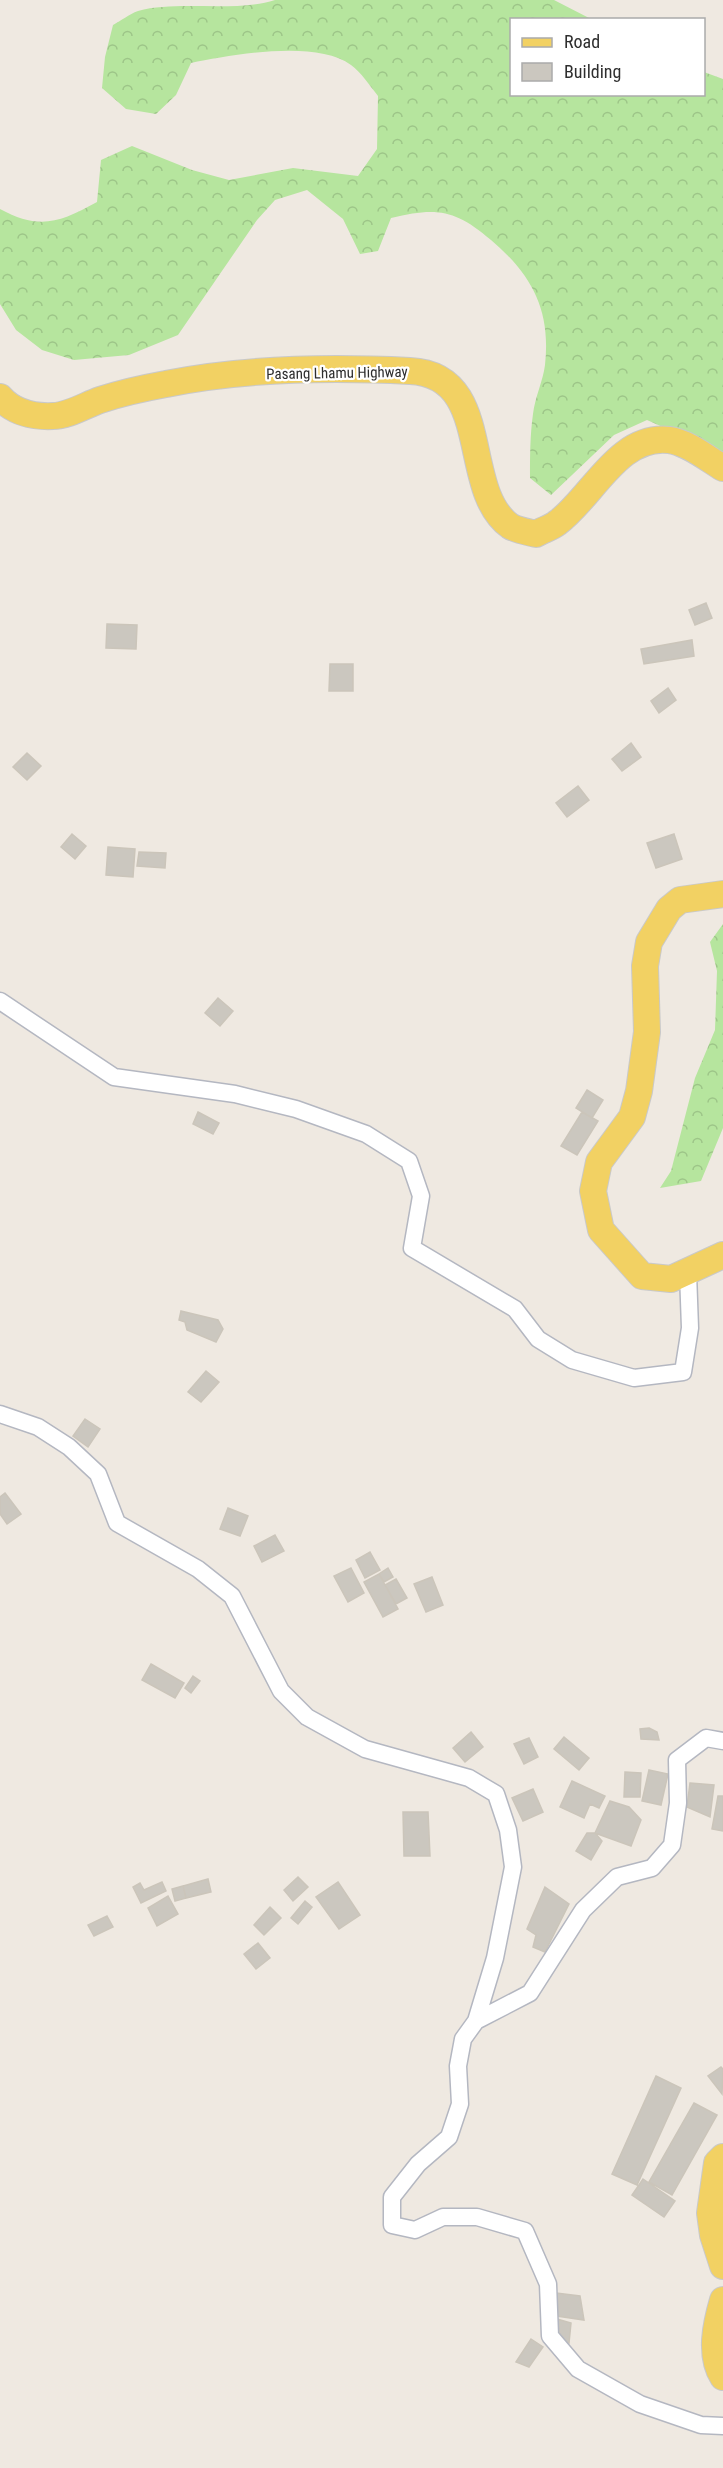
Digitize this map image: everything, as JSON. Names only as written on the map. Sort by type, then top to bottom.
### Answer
[{"type":"main road","name":"Pasang Lhamu Highway","points":[[0,397],[9,407],[32,415],[55,417],[102,399],[196,378],[305,371],[430,374],[453,387],[479,455],[488,500],[510,526],[536,534],[557,523],[631,448],[651,441],[671,440],[723,468]]},
{"type":"main road","points":[[723,894],[680,900],[669,909],[650,942],[645,966],[647,1032],[639,1091],[632,1117],[599,1162],[593,1191],[601,1230],[642,1276],[671,1279],[723,1255]]},
{"type":"main road","points":[[723,2157],[717,2163],[710,2213],[713,2235],[723,2266]]},
{"type":"main road","points":[[723,2300],[716,2331],[715,2360],[723,2377]]},
{"type":"street","points":[[0,1001],[114,1077],[235,1094],[296,1109],[366,1134],[409,1161],[421,1196],[412,1248],[515,1309],[538,1339],[572,1360],[634,1378],[683,1372],[690,1328],[688,1273]]},
{"type":"street","points":[[0,1414],[38,1427],[69,1448],[98,1474],[117,1522],[198,1569],[232,1596],[281,1691],[307,1717],[365,1749],[469,1778],[496,1794],[508,1830],[513,1867],[495,1958],[476,2021],[463,2039],[458,2066],[460,2104],[449,2137],[418,2164],[392,2198],[392,2225],[415,2230],[444,2217],[477,2217],[525,2231],[548,2284],[550,2336],[578,2369],[640,2404],[701,2425],[723,2426]]},
{"type":"street","points":[[476,2021],[530,1993],[583,1910],[617,1877],[652,1868],[672,1845],[678,1803],[677,1760],[706,1738],[723,1741]]},
{"type":"green space","points":[[275,0],[554,0],[589,18],[510,18],[510,96],[705,96],[705,72],[723,79],[723,454],[647,420],[614,435],[551,495],[530,478],[533,414],[543,377],[546,345],[545,327],[536,295],[518,267],[491,240],[467,222],[444,213],[421,212],[391,218],[378,251],[360,254],[343,219],[307,190],[275,200],[257,220],[178,335],[129,355],[74,360],[42,350],[16,330],[0,304],[0,209],[14,216],[38,222],[60,219],[84,209],[97,202],[101,160],[132,146],[192,170],[229,180],[293,168],[358,176],[377,149],[378,96],[355,68],[336,57],[296,51],[273,51],[191,63],[176,95],[156,114],[126,109],[102,88],[105,57],[113,25],[131,14],[171,6],[259,4]]},
{"type":"green space","points":[[723,924],[723,1128],[701,1181],[660,1188],[671,1171],[695,1078],[715,1030],[717,971],[710,942]]},
{"type":"building","points":[[706,603],[712,618],[695,625],[689,610]]},
{"type":"building","points":[[107,624],[137,625],[136,649],[106,648]]},
{"type":"building","points":[[692,640],[694,656],[644,664],[641,649]]},
{"type":"building","points":[[330,664],[353,664],[353,691],[329,691]]},
{"type":"building","points":[[668,688],[676,700],[659,713],[651,701]]},
{"type":"building","points":[[631,743],[641,757],[622,771],[612,759]]},
{"type":"building","points":[[27,753],[41,766],[27,780],[13,767]]},
{"type":"building","points":[[578,786],[589,800],[567,817],[556,803]]},
{"type":"building","points":[[72,834],[86,846],[75,859],[61,847]]},
{"type":"building","points":[[674,834],[682,859],[656,868],[647,843]]},
{"type":"building","points":[[108,847],[135,849],[133,877],[106,875]]},
{"type":"building","points":[[139,852],[166,853],[165,868],[137,866]]},
{"type":"building","points":[[218,998],[233,1011],[220,1026],[205,1013]]},
{"type":"building","points":[[587,1090],[603,1100],[592,1118],[576,1108]]},
{"type":"building","points":[[198,1112],[219,1123],[213,1134],[193,1124]]},
{"type":"building","points":[[582,1112],[598,1121],[577,1155],[561,1146]]},
{"type":"building","points":[[181,1311],[218,1320],[223,1329],[216,1342],[187,1330],[185,1322],[179,1320]]},
{"type":"building","points":[[206,1371],[219,1382],[201,1402],[188,1392]]},
{"type":"building","points":[[85,1419],[100,1429],[88,1447],[73,1436]]},
{"type":"building","points":[[5,1493],[21,1514],[7,1524],[0,1514],[0,1497]]},
{"type":"building","points":[[228,1508],[248,1516],[240,1536],[220,1529]]},
{"type":"building","points":[[275,1535],[284,1551],[262,1562],[254,1546]]},
{"type":"building","points":[[370,1552],[380,1570],[365,1578],[356,1560]]},
{"type":"building","points":[[351,1568],[364,1593],[348,1602],[334,1576]]},
{"type":"building","points":[[388,1568],[393,1577],[384,1582],[379,1574]]},
{"type":"building","points":[[379,1574],[398,1609],[383,1617],[364,1582]]},
{"type":"building","points":[[432,1577],[443,1605],[426,1612],[414,1584]]},
{"type":"building","points":[[396,1579],[407,1598],[396,1604],[385,1585]]},
{"type":"building","points":[[151,1664],[184,1683],[175,1698],[142,1680]]},
{"type":"building","points":[[193,1676],[200,1681],[191,1693],[185,1688]]},
{"type":"building","points":[[649,1728],[657,1732],[659,1740],[641,1739],[640,1729]]},
{"type":"building","points":[[471,1732],[483,1747],[465,1762],[453,1748]]},
{"type":"building","points":[[564,1737],[589,1758],[579,1770],[554,1749]]},
{"type":"building","points":[[529,1738],[538,1757],[524,1764],[514,1744]]},
{"type":"building","points":[[649,1770],[668,1774],[661,1805],[642,1801]]},
{"type":"building","points":[[625,1772],[641,1773],[640,1797],[624,1797]]},
{"type":"building","points":[[572,1781],[605,1796],[599,1808],[590,1804],[584,1818],[560,1807]]},
{"type":"building","points":[[690,1783],[714,1785],[710,1817],[687,1807]]},
{"type":"building","points":[[533,1789],[543,1812],[523,1821],[512,1798]]},
{"type":"building","points":[[718,1796],[723,1796],[723,1831],[712,1829]]},
{"type":"building","points":[[610,1801],[629,1807],[641,1820],[631,1846],[595,1833]]},
{"type":"building","points":[[403,1812],[428,1812],[430,1856],[404,1856]]},
{"type":"building","points":[[587,1833],[595,1833],[602,1841],[591,1860],[576,1851]]},
{"type":"building","points":[[298,1877],[308,1887],[293,1901],[284,1890]]},
{"type":"building","points":[[208,1879],[211,1892],[186,1898],[183,1886]]},
{"type":"building","points":[[162,1882],[166,1891],[141,1903],[133,1887],[140,1883],[144,1890]]},
{"type":"building","points":[[338,1882],[360,1915],[339,1929],[316,1897]]},
{"type":"building","points":[[183,1886],[186,1898],[175,1901],[172,1889]]},
{"type":"building","points":[[545,1887],[569,1904],[545,1952],[533,1947],[536,1935],[527,1929]]},
{"type":"building","points":[[168,1896],[178,1914],[157,1926],[148,1908]]},
{"type":"building","points":[[305,1901],[312,1907],[298,1924],[291,1918]]},
{"type":"building","points":[[270,1907],[281,1918],[264,1935],[254,1925]]},
{"type":"building","points":[[107,1916],[113,1927],[94,1936],[88,1925]]},
{"type":"building","points":[[258,1943],[270,1958],[256,1969],[244,1954]]},
{"type":"building","points":[[721,2067],[723,2069],[722,2094],[708,2076]]},
{"type":"building","points":[[656,2076],[681,2088],[637,2185],[612,2174]]},
{"type":"building","points":[[694,2103],[717,2115],[672,2195],[649,2182]]},
{"type":"building","points":[[643,2179],[675,2201],[664,2217],[632,2195]]},
{"type":"building","points":[[556,2293],[580,2296],[584,2320],[557,2316]]},
{"type":"building","points":[[557,2319],[571,2323],[569,2343],[556,2340]]},
{"type":"building","points":[[531,2339],[543,2347],[529,2367],[516,2362]]}]
